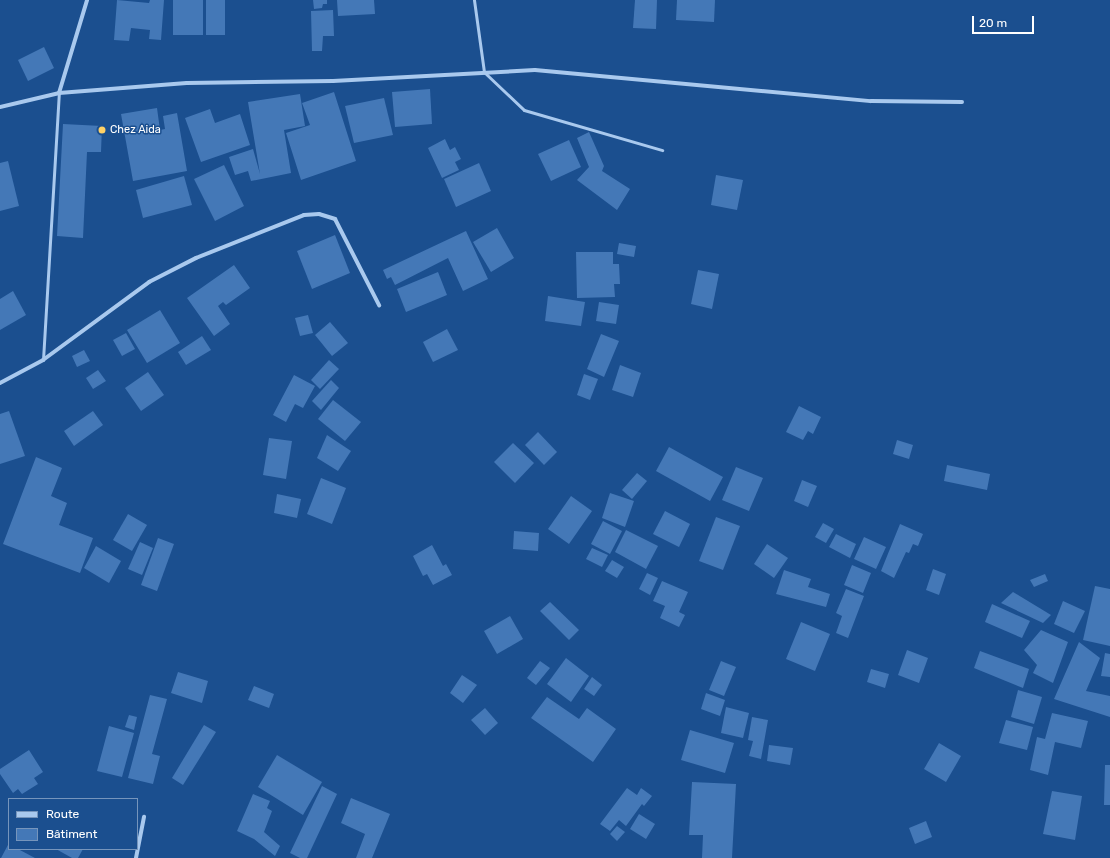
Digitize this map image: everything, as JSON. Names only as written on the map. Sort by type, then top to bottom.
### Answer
[{"type":"street","points":[[59,92],[88,0]]},
{"type":"street","points":[[0,107],[59,92],[187,83],[333,81],[535,70],[713,84],[871,101],[962,102]]},
{"type":"street","points":[[0,383],[43,360],[149,282],[196,258],[304,215],[319,214],[335,219],[379,305]]},
{"type":"street","points":[[138,848],[144,817]]},
{"type":"lane","points":[[474,0],[484,72],[524,110],[662,150]]},
{"type":"lane","points":[[43,360],[59,92]]},
{"type":"building","points":[[117,0],[149,3],[150,0],[164,0],[161,40],[149,39],[150,30],[131,28],[129,41],[114,40]]},
{"type":"building","points":[[173,0],[203,0],[203,35],[173,35]]},
{"type":"building","points":[[206,0],[225,0],[225,35],[206,35]]},
{"type":"building","points":[[313,0],[327,0],[327,4],[323,4],[322,8],[314,9]]},
{"type":"building","points":[[337,0],[374,0],[375,14],[338,16]]},
{"type":"building","points":[[635,0],[657,0],[656,29],[633,28]]},
{"type":"building","points":[[677,0],[715,0],[714,22],[676,20]]},
{"type":"building","points":[[333,10],[334,36],[323,36],[322,51],[312,51],[311,11]]},
{"type":"building","points":[[44,47],[54,68],[28,81],[18,60]]},
{"type":"building","points":[[430,89],[432,124],[395,127],[392,92]]},
{"type":"building","points":[[334,92],[356,161],[301,180],[286,133],[310,125],[302,103]]},
{"type":"building","points":[[300,94],[305,126],[284,130],[291,173],[251,181],[248,171],[235,175],[229,157],[253,149],[260,174],[248,102]]},
{"type":"building","points":[[384,98],[393,135],[354,143],[345,106]]},
{"type":"building","points":[[157,108],[160,130],[165,129],[163,116],[177,113],[187,171],[133,181],[121,114]]},
{"type":"building","points":[[210,109],[215,123],[240,114],[250,145],[201,162],[185,118]]},
{"type":"building","points":[[63,124],[102,126],[101,152],[87,152],[83,238],[57,236]]},
{"type":"building","points":[[589,132],[604,166],[602,171],[630,189],[617,210],[577,180],[589,167],[577,138]]},
{"type":"building","points":[[445,139],[450,150],[455,147],[461,159],[455,162],[459,170],[442,178],[428,148]]},
{"type":"building","points":[[569,140],[581,167],[551,181],[538,154]]},
{"type":"building","points":[[8,161],[19,206],[0,211],[0,163]]},
{"type":"building","points":[[479,163],[491,191],[456,207],[444,179]]},
{"type":"building","points":[[224,165],[244,206],[215,221],[194,179]]},
{"type":"building","points":[[716,175],[743,180],[737,210],[711,205]]},
{"type":"building","points":[[184,176],[192,205],[143,218],[136,190]]},
{"type":"building","points":[[497,228],[514,258],[491,272],[473,242]]},
{"type":"building","points":[[466,231],[488,279],[463,291],[448,258],[395,285],[391,277],[387,279],[383,270]]},
{"type":"building","points":[[335,235],[350,273],[312,289],[297,251]]},
{"type":"building","points":[[619,243],[636,246],[634,257],[617,254]]},
{"type":"building","points":[[576,252],[613,252],[613,264],[619,264],[620,284],[614,284],[615,297],[577,298]]},
{"type":"building","points":[[234,265],[250,288],[226,305],[223,302],[218,306],[230,324],[214,336],[187,298]]},
{"type":"building","points":[[698,270],[719,274],[712,309],[691,304]]},
{"type":"building","points":[[438,272],[447,295],[406,312],[397,289]]},
{"type":"building","points":[[13,291],[26,315],[0,330],[0,299]]},
{"type":"building","points":[[548,296],[585,302],[581,326],[545,321]]},
{"type":"building","points":[[599,302],[619,305],[616,324],[596,321]]},
{"type":"building","points":[[160,310],[180,343],[147,363],[127,330]]},
{"type":"building","points":[[308,315],[313,333],[300,336],[295,318]]},
{"type":"building","points":[[330,322],[348,343],[332,356],[315,335]]},
{"type":"building","points":[[447,329],[458,350],[433,362],[423,342]]},
{"type":"building","points":[[126,333],[135,349],[122,356],[113,340]]},
{"type":"building","points":[[601,334],[619,341],[604,377],[587,369]]},
{"type":"building","points":[[202,336],[211,350],[186,365],[178,352]]},
{"type":"building","points":[[84,350],[90,361],[77,367],[72,356]]},
{"type":"building","points":[[329,360],[339,369],[320,389],[311,380]]},
{"type":"building","points":[[620,365],[641,373],[633,397],[612,390]]},
{"type":"building","points":[[98,370],[106,381],[93,389],[86,378]]},
{"type":"building","points":[[148,372],[164,395],[141,411],[125,388]]},
{"type":"building","points":[[584,374],[598,379],[590,400],[577,395]]},
{"type":"building","points":[[294,375],[315,386],[303,408],[295,404],[286,422],[273,415]]},
{"type":"building","points":[[331,380],[339,388],[321,410],[312,401]]},
{"type":"building","points":[[333,400],[361,422],[345,441],[318,419]]},
{"type":"building","points":[[799,406],[821,417],[813,434],[808,431],[803,440],[786,432]]},
{"type":"building","points":[[9,411],[25,456],[0,464],[0,414]]},
{"type":"building","points":[[93,411],[103,425],[74,446],[64,431]]},
{"type":"building","points":[[538,432],[557,452],[544,465],[525,445]]},
{"type":"building","points":[[327,435],[351,451],[338,471],[317,458]]},
{"type":"building","points":[[269,438],[292,441],[286,479],[263,475]]},
{"type":"building","points":[[897,440],[913,445],[909,459],[893,454]]},
{"type":"building","points":[[513,443],[534,463],[515,483],[494,462]]},
{"type":"building","points":[[669,447],[723,477],[710,501],[656,471]]},
{"type":"building","points":[[36,457],[62,468],[51,496],[67,503],[59,525],[93,538],[80,573],[3,544]]},
{"type":"building","points":[[947,465],[990,474],[987,490],[944,481]]},
{"type":"building","points":[[736,467],[763,478],[749,511],[722,500]]},
{"type":"building","points":[[637,473],[647,481],[632,499],[622,490]]},
{"type":"building","points":[[321,478],[346,488],[332,524],[307,514]]},
{"type":"building","points":[[802,480],[817,486],[808,507],[794,501]]},
{"type":"building","points":[[610,493],[634,501],[625,527],[602,518]]},
{"type":"building","points":[[277,494],[301,499],[297,518],[274,513]]},
{"type":"building","points":[[571,496],[592,511],[569,544],[548,529]]},
{"type":"building","points":[[665,511],[690,524],[679,547],[653,534]]},
{"type":"building","points":[[128,514],[147,525],[132,551],[113,540]]},
{"type":"building","points":[[716,517],[740,526],[723,570],[699,561]]},
{"type":"building","points":[[603,521],[622,531],[610,554],[591,544]]},
{"type":"building","points":[[823,523],[834,529],[826,543],[815,537]]},
{"type":"building","points":[[900,524],[923,534],[918,546],[913,544],[909,553],[906,552],[894,578],[881,571]]},
{"type":"building","points":[[626,530],[658,546],[646,569],[615,552]]},
{"type":"building","points":[[514,531],[539,533],[538,551],[513,549]]},
{"type":"building","points":[[836,534],[856,544],[850,558],[829,547]]},
{"type":"building","points":[[864,537],[886,547],[876,569],[854,559]]},
{"type":"building","points":[[158,538],[174,544],[157,591],[141,585]]},
{"type":"building","points":[[140,542],[153,548],[142,575],[128,569]]},
{"type":"building","points":[[767,544],[788,558],[774,578],[754,564]]},
{"type":"building","points":[[432,545],[443,566],[446,564],[452,575],[433,585],[427,574],[423,576],[413,556]]},
{"type":"building","points":[[96,546],[121,561],[109,583],[84,568]]},
{"type":"building","points":[[592,548],[608,555],[602,567],[586,559]]},
{"type":"building","points":[[612,560],[624,567],[617,578],[605,571]]},
{"type":"building","points":[[852,565],[871,573],[863,593],[844,585]]},
{"type":"building","points":[[933,569],[946,574],[939,595],[926,590]]},
{"type":"building","points":[[784,570],[811,579],[808,587],[830,594],[826,607],[776,594]]},
{"type":"building","points":[[647,573],[658,578],[650,595],[639,589]]},
{"type":"building","points":[[1045,574],[1048,581],[1034,587],[1030,580]]},
{"type":"building","points":[[662,581],[688,592],[679,612],[685,615],[679,627],[660,618],[665,606],[653,601]]},
{"type":"building","points":[[1095,586],[1110,589],[1110,646],[1083,640]]},
{"type":"building","points":[[846,589],[864,596],[848,638],[836,633],[842,616],[836,613]]},
{"type":"building","points":[[1013,592],[1051,615],[1043,623],[1001,603]]},
{"type":"building","points":[[1063,601],[1085,611],[1074,633],[1054,624]]},
{"type":"building","points":[[550,602],[579,630],[569,640],[540,611]]},
{"type":"building","points":[[992,604],[1030,621],[1022,638],[985,622]]},
{"type":"building","points":[[510,616],[523,639],[497,654],[484,631]]},
{"type":"building","points":[[801,622],[830,634],[815,671],[786,659]]},
{"type":"building","points":[[1041,630],[1068,642],[1053,683],[1033,673],[1037,665],[1024,650]]},
{"type":"building","points":[[1079,642],[1100,658],[1086,691],[1110,696],[1110,717],[1054,699]]},
{"type":"building","points":[[907,650],[928,658],[919,683],[898,675]]},
{"type":"building","points":[[980,651],[1029,669],[1023,688],[974,668]]},
{"type":"building","points":[[1105,653],[1110,654],[1110,677],[1101,676]]},
{"type":"building","points":[[566,658],[589,676],[571,702],[547,684]]},
{"type":"building","points":[[540,661],[550,668],[536,685],[527,678]]},
{"type":"building","points":[[721,661],[736,667],[724,696],[709,690]]},
{"type":"building","points":[[871,669],[889,674],[885,688],[867,682]]},
{"type":"building","points":[[178,672],[208,681],[202,703],[171,693]]},
{"type":"building","points":[[462,675],[477,685],[463,703],[450,693]]},
{"type":"building","points":[[592,677],[602,685],[594,696],[584,689]]},
{"type":"building","points":[[254,686],[274,694],[269,708],[248,700]]},
{"type":"building","points":[[1018,690],[1042,697],[1034,724],[1011,717]]},
{"type":"building","points":[[706,693],[725,700],[720,716],[701,709]]},
{"type":"building","points":[[150,695],[167,699],[152,754],[160,756],[153,784],[128,778]]},
{"type":"building","points":[[547,697],[579,719],[587,708],[616,729],[593,762],[531,718]]},
{"type":"building","points":[[726,707],[749,713],[743,738],[721,733]]},
{"type":"building","points":[[485,708],[498,723],[485,735],[471,720]]},
{"type":"building","points":[[1052,713],[1088,721],[1081,748],[1055,742],[1048,775],[1030,770],[1037,737],[1045,739]]},
{"type":"building","points":[[129,715],[137,717],[134,730],[125,727]]},
{"type":"building","points":[[752,717],[768,720],[761,759],[749,756],[753,741],[748,740]]},
{"type":"building","points":[[1006,720],[1033,727],[1027,750],[999,743]]},
{"type":"building","points":[[204,725],[216,732],[183,785],[172,778]]},
{"type":"building","points":[[109,726],[134,733],[122,777],[97,771]]},
{"type":"building","points":[[690,730],[734,743],[725,773],[681,760]]},
{"type":"building","points":[[939,743],[961,756],[946,782],[924,769]]},
{"type":"building","points":[[769,745],[793,748],[790,765],[767,761]]},
{"type":"building","points":[[29,750],[43,772],[34,778],[38,784],[22,794],[18,789],[13,793],[0,774],[0,769]]},
{"type":"building","points":[[277,755],[322,782],[303,815],[258,787]]},
{"type":"building","points":[[1105,765],[1110,765],[1110,805],[1104,805]]},
{"type":"building","points":[[692,782],[736,784],[732,858],[702,858],[703,835],[689,835]]},
{"type":"building","points":[[322,786],[337,794],[307,858],[300,858],[290,853]]},
{"type":"building","points":[[627,788],[637,795],[641,788],[652,796],[644,806],[642,804],[626,826],[619,820],[610,831],[600,824]]},
{"type":"building","points":[[1052,791],[1082,796],[1075,840],[1043,834]]},
{"type":"building","points":[[253,794],[270,801],[267,808],[272,811],[264,832],[280,846],[275,856],[254,839],[237,831]]},
{"type":"building","points":[[351,798],[390,814],[372,858],[356,858],[365,834],[341,823]]},
{"type":"building","points":[[639,814],[655,824],[646,839],[630,829]]},
{"type":"building","points":[[926,821],[932,837],[915,844],[909,828]]},
{"type":"building","points":[[617,826],[625,832],[617,841],[610,834]]},
{"type":"building","points":[[8,845],[8,850],[20,850],[35,858],[1,858]]},
{"type":"building","points":[[58,850],[82,850],[78,858],[72,858]]},
{"type":"place","name":"Chez Aida","points":[[102,130]]}]
